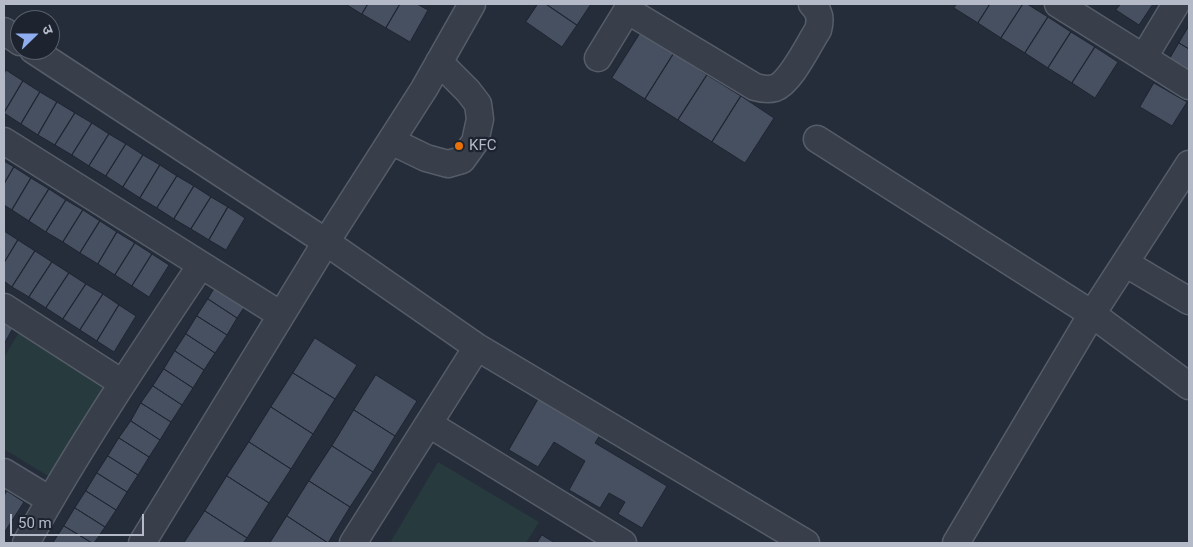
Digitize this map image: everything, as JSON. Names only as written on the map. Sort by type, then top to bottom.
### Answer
[{"type":"street","points":[[598,58],[629,7],[755,87],[766,90],[776,88],[788,78],[818,30],[820,22],[819,13],[812,4]]},
{"type":"street","points":[[1058,4],[1189,86]]},
{"type":"street","points":[[1144,58],[1176,4]]},
{"type":"street","points":[[142,543],[326,242],[424,89],[439,62],[461,8]]},
{"type":"street","points":[[48,60],[326,242],[476,347],[806,543]]},
{"type":"street","points":[[391,141],[426,158],[448,164],[462,160],[475,142],[480,119],[478,104],[468,91],[439,62]]},
{"type":"street","points":[[817,139],[1092,314],[1189,386]]},
{"type":"street","points":[[4,141],[281,315]]},
{"type":"street","points":[[956,543],[1092,314],[1189,164]]},
{"type":"street","points":[[1125,263],[1189,301]]},
{"type":"street","points":[[26,543],[50,500],[122,383],[201,265]]},
{"type":"street","points":[[4,307],[122,383]]},
{"type":"street","points":[[353,543],[476,347]]},
{"type":"street","points":[[429,424],[623,543]]},
{"type":"street","points":[[4,472],[50,500]]},
{"type":"shaded area","points":[[23,326],[117,384],[58,482],[4,449],[4,357]]},
{"type":"shaded area","points":[[438,462],[539,522],[526,543],[390,543]]},
{"type":"building","points":[[346,4],[368,4],[362,14]]},
{"type":"building","points":[[368,4],[400,4],[386,28],[362,14]]},
{"type":"building","points":[[400,4],[417,4],[428,10],[410,42],[386,28]]},
{"type":"building","points":[[538,4],[546,4],[577,25],[562,47],[526,22]]},
{"type":"building","points":[[546,4],[591,4],[577,25]]},
{"type":"building","points":[[957,4],[990,4],[978,23],[954,8]]},
{"type":"building","points":[[990,4],[1023,4],[1001,38],[978,23]]},
{"type":"building","points":[[1023,4],[1027,4],[1048,17],[1025,53],[1001,38]]},
{"type":"building","points":[[1121,4],[1153,4],[1139,25],[1116,10]]},
{"type":"building","points":[[1048,17],[1071,32],[1048,68],[1025,53]]},
{"type":"building","points":[[1189,26],[1189,49],[1179,43]]},
{"type":"building","points":[[641,32],[674,53],[645,99],[612,78]]},
{"type":"building","points":[[1071,32],[1095,47],[1072,83],[1048,68]]},
{"type":"building","points":[[1179,43],[1189,49],[1189,82],[1165,67]]},
{"type":"building","points":[[1095,47],[1118,62],[1095,98],[1072,83]]},
{"type":"building","points":[[674,53],[707,75],[678,120],[645,99]]},
{"type":"building","points":[[6,70],[23,81],[4,113],[4,75]]},
{"type":"building","points":[[707,75],[741,96],[712,142],[678,120]]},
{"type":"building","points":[[23,81],[40,92],[21,124],[4,113]]},
{"type":"building","points":[[1154,83],[1187,102],[1172,126],[1140,107]]},
{"type":"building","points":[[40,92],[57,102],[38,135],[21,124]]},
{"type":"building","points":[[741,96],[774,118],[745,163],[712,142]]},
{"type":"building","points":[[57,102],[75,113],[55,145],[38,135]]},
{"type":"building","points":[[75,113],[92,123],[72,155],[55,145]]},
{"type":"building","points":[[92,123],[109,134],[89,166],[72,155]]},
{"type":"building","points":[[109,134],[126,144],[106,176],[89,166]]},
{"type":"building","points":[[126,144],[143,155],[123,187],[106,176]]},
{"type":"building","points":[[143,155],[160,165],[140,198],[123,187]]},
{"type":"building","points":[[4,161],[14,167],[4,184]]},
{"type":"building","points":[[160,165],[177,176],[157,208],[140,198]]},
{"type":"building","points":[[14,167],[31,178],[12,210],[4,205],[4,184]]},
{"type":"building","points":[[177,176],[194,186],[174,219],[157,208]]},
{"type":"building","points":[[31,178],[49,189],[29,221],[12,210]]},
{"type":"building","points":[[194,186],[211,197],[191,229],[174,219]]},
{"type":"building","points":[[49,189],[66,200],[46,232],[29,221]]},
{"type":"building","points":[[211,197],[228,207],[209,240],[191,229]]},
{"type":"building","points":[[66,200],[83,210],[63,242],[46,232]]},
{"type":"building","points":[[228,207],[245,218],[226,250],[209,240]]},
{"type":"building","points":[[83,210],[100,221],[80,253],[63,242]]},
{"type":"building","points":[[100,221],[117,232],[98,264],[80,253]]},
{"type":"building","points":[[4,231],[18,240],[4,263]]},
{"type":"building","points":[[117,232],[135,243],[115,275],[98,264]]},
{"type":"building","points":[[18,240],[35,251],[12,287],[4,281],[4,263]]},
{"type":"building","points":[[135,243],[152,254],[132,286],[115,275]]},
{"type":"building","points":[[35,251],[52,262],[29,297],[12,287]]},
{"type":"building","points":[[152,254],[169,265],[149,297],[132,286]]},
{"type":"building","points":[[52,262],[69,273],[46,308],[29,297]]},
{"type":"building","points":[[69,273],[86,284],[63,319],[46,308]]},
{"type":"building","points":[[219,281],[249,300],[237,318],[208,299]]},
{"type":"building","points":[[86,284],[103,294],[80,330],[63,319]]},
{"type":"building","points":[[103,294],[119,305],[97,341],[80,330]]},
{"type":"building","points":[[208,299],[237,318],[227,335],[197,316]]},
{"type":"building","points":[[119,305],[136,316],[114,352],[97,341]]},
{"type":"building","points":[[197,316],[227,335],[215,353],[186,334]]},
{"type":"building","points":[[4,322],[13,328],[4,344]]},
{"type":"building","points":[[186,334],[215,353],[204,370],[175,351]]},
{"type":"building","points":[[315,338],[357,365],[335,399],[293,373]]},
{"type":"building","points":[[175,351],[204,370],[193,388],[164,369]]},
{"type":"building","points":[[164,369],[193,388],[182,405],[153,386]]},
{"type":"building","points":[[293,373],[335,399],[313,434],[271,407]]},
{"type":"building","points":[[376,375],[417,401],[395,436],[354,410]]},
{"type":"building","points":[[153,386],[182,405],[171,422],[141,403]]},
{"type":"building","points":[[539,398],[600,435],[595,443],[667,486],[642,528],[618,514],[625,502],[609,493],[600,508],[569,490],[585,461],[554,442],[538,467],[509,450]]},
{"type":"building","points":[[141,403],[171,422],[160,440],[131,421]]},
{"type":"building","points":[[271,407],[313,434],[291,469],[249,442]]},
{"type":"building","points":[[354,410],[395,436],[373,472],[332,446]]},
{"type":"building","points":[[131,421],[160,440],[149,457],[119,438]]},
{"type":"building","points":[[119,438],[149,457],[138,475],[108,456]]},
{"type":"building","points":[[249,442],[291,469],[269,503],[227,476]]},
{"type":"building","points":[[332,446],[373,472],[350,507],[309,481]]},
{"type":"building","points":[[108,456],[138,475],[127,492],[97,473]]},
{"type":"building","points":[[97,473],[127,492],[116,510],[86,491]]},
{"type":"building","points":[[227,476],[269,503],[247,538],[205,511]]},
{"type":"building","points":[[309,481],[350,507],[328,543],[287,516]]},
{"type":"building","points":[[7,491],[24,502],[4,533],[4,496]]},
{"type":"building","points":[[86,491],[116,510],[105,527],[75,508]]},
{"type":"building","points":[[75,508],[105,527],[94,543],[64,526]]},
{"type":"building","points":[[205,511],[247,538],[243,543],[184,543]]},
{"type":"building","points":[[287,516],[328,543],[270,543]]},
{"type":"building","points":[[64,526],[92,543],[53,543]]},
{"type":"building","points":[[542,535],[555,543],[537,543]]},
{"type":"place","name":"KFC","points":[[459,146]]}]
